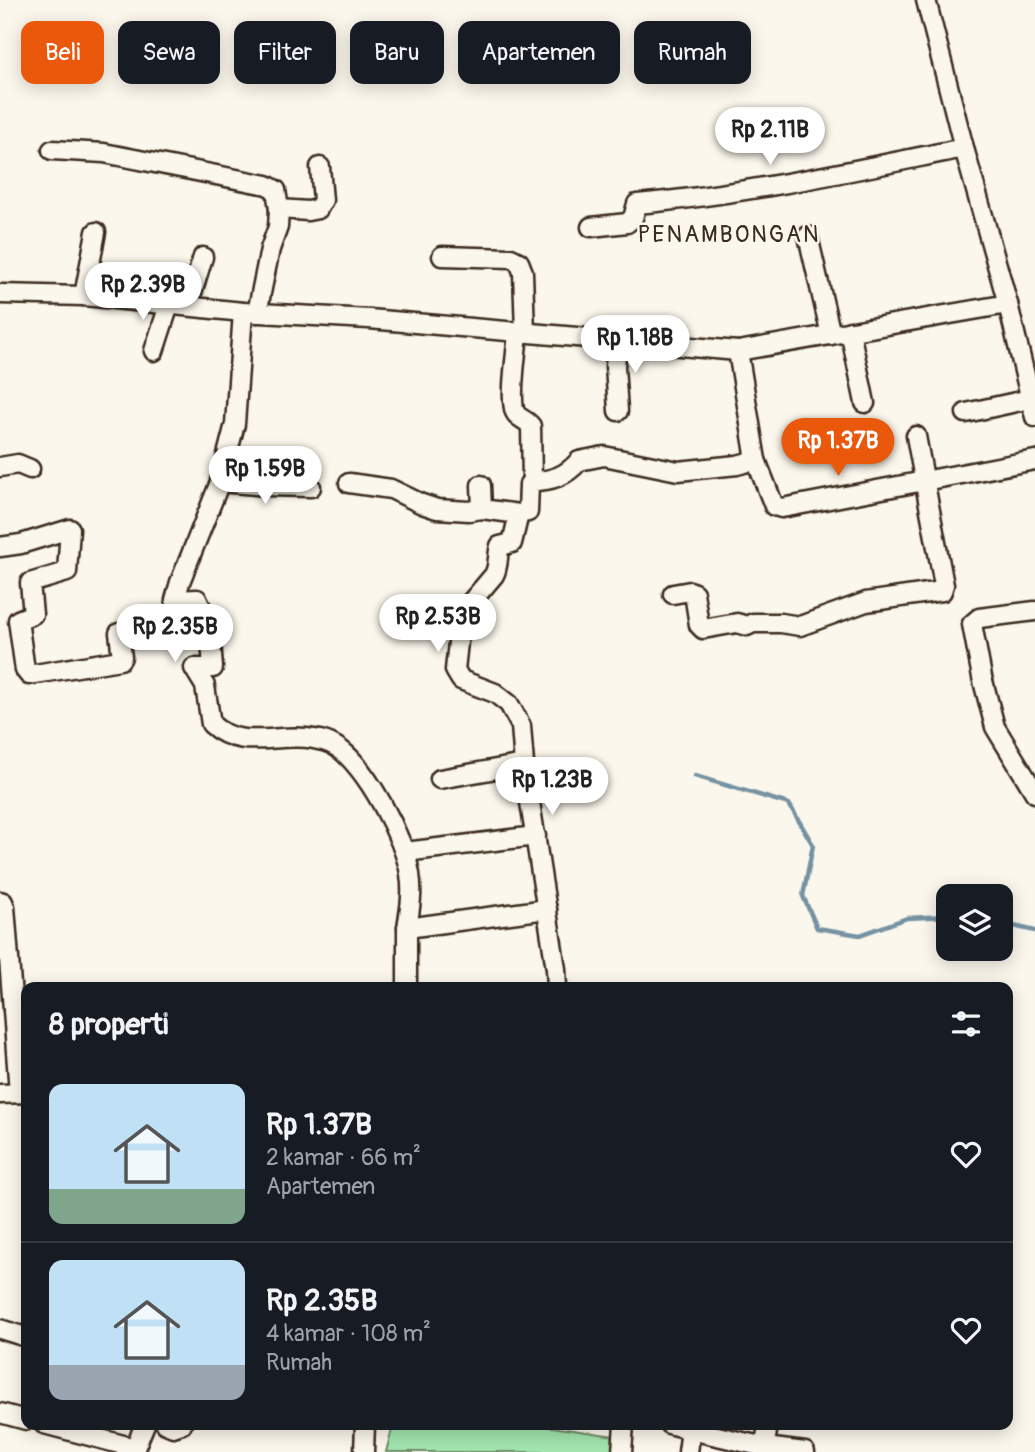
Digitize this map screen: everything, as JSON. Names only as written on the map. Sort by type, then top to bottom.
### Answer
[{"type":"street","points":[[926,0],[1008,304],[1035,417]]},
{"type":"street","points":[[591,227],[627,223],[633,218],[637,204],[682,201],[748,191],[964,148]]},
{"type":"street","points":[[52,150],[104,153],[276,190],[278,227],[250,313],[235,424],[220,482],[175,600],[197,599],[210,626],[213,668],[194,668],[205,686],[211,724],[230,737],[314,739],[334,745],[349,757],[393,823],[405,852],[412,896],[407,982]]},
{"type":"street","points":[[279,209],[318,209],[323,200],[320,167]]},
{"type":"street","points":[[84,296],[96,232]]},
{"type":"street","points":[[808,236],[831,335]]},
{"type":"street","points":[[349,483],[391,489],[437,509],[482,509],[519,514],[528,512],[529,484],[532,481],[531,426],[514,411],[513,395],[521,332],[523,272],[519,262],[510,258],[442,256]]},
{"type":"street","points":[[188,306],[203,257]]},
{"type":"street","points":[[0,294],[84,296],[250,313],[369,319],[738,351],[1008,304]]},
{"type":"street","points":[[154,351],[169,305]]},
{"type":"street","points":[[850,331],[865,403]]},
{"type":"street","points":[[618,339],[615,366],[618,411]]},
{"type":"street","points":[[738,351],[756,460],[774,506],[782,508],[1035,460]]},
{"type":"street","points":[[966,414],[1030,399]]},
{"type":"street","points":[[673,594],[690,591],[694,593],[699,625],[703,629],[737,623],[747,626],[753,623],[781,623],[800,626],[866,602],[942,591],[944,585],[916,436]]},
{"type":"street","points":[[532,481],[561,477],[579,461],[604,456],[678,471],[737,465],[756,460]]},
{"type":"street","points":[[0,467],[18,464],[30,470]]},
{"type":"street","points":[[220,482],[311,486]]},
{"type":"street","points":[[481,485],[482,509]]},
{"type":"street","points":[[519,514],[512,543],[500,546],[497,555],[498,568],[461,614],[455,670],[461,680],[495,693],[509,704],[521,726],[524,764],[557,982]]},
{"type":"street","points":[[0,547],[21,544],[70,529],[67,572],[30,583],[33,614],[18,620],[25,670],[29,675],[120,660],[122,657],[118,633]]},
{"type":"street","points":[[1033,786],[995,727],[972,624],[979,618],[1035,611]]},
{"type":"street","points":[[440,779],[524,764]]},
{"type":"street","points":[[405,852],[536,835]]},
{"type":"street","points":[[0,901],[3,901],[5,906],[20,1010],[21,1038]]},
{"type":"street","points":[[408,934],[547,909]]},
{"type":"street","points":[[0,1094],[21,1093]]},
{"type":"street","points":[[0,1329],[21,1335]]},
{"type":"street","points":[[0,1413],[21,1419]]},
{"type":"street","points":[[67,1430],[135,1448],[142,1430]]},
{"type":"street","points":[[364,1452],[365,1430]]},
{"type":"street","points":[[688,1452],[691,1430]]},
{"type":"street","points":[[701,1430],[764,1449],[800,1452]]},
{"type":"street","points":[[764,1449],[767,1430]]},
{"type":"green space","points":[[392,1430],[573,1430],[615,1436],[613,1452],[386,1452]]},
{"type":"waterway","points":[[695,776],[789,804],[813,845],[803,896],[817,928],[860,935],[907,918],[936,917]]},
{"type":"waterway","points":[[1013,926],[1035,931]]},
{"type":"district","name":"PENAMBONGAN","points":[[729,234]]}]
